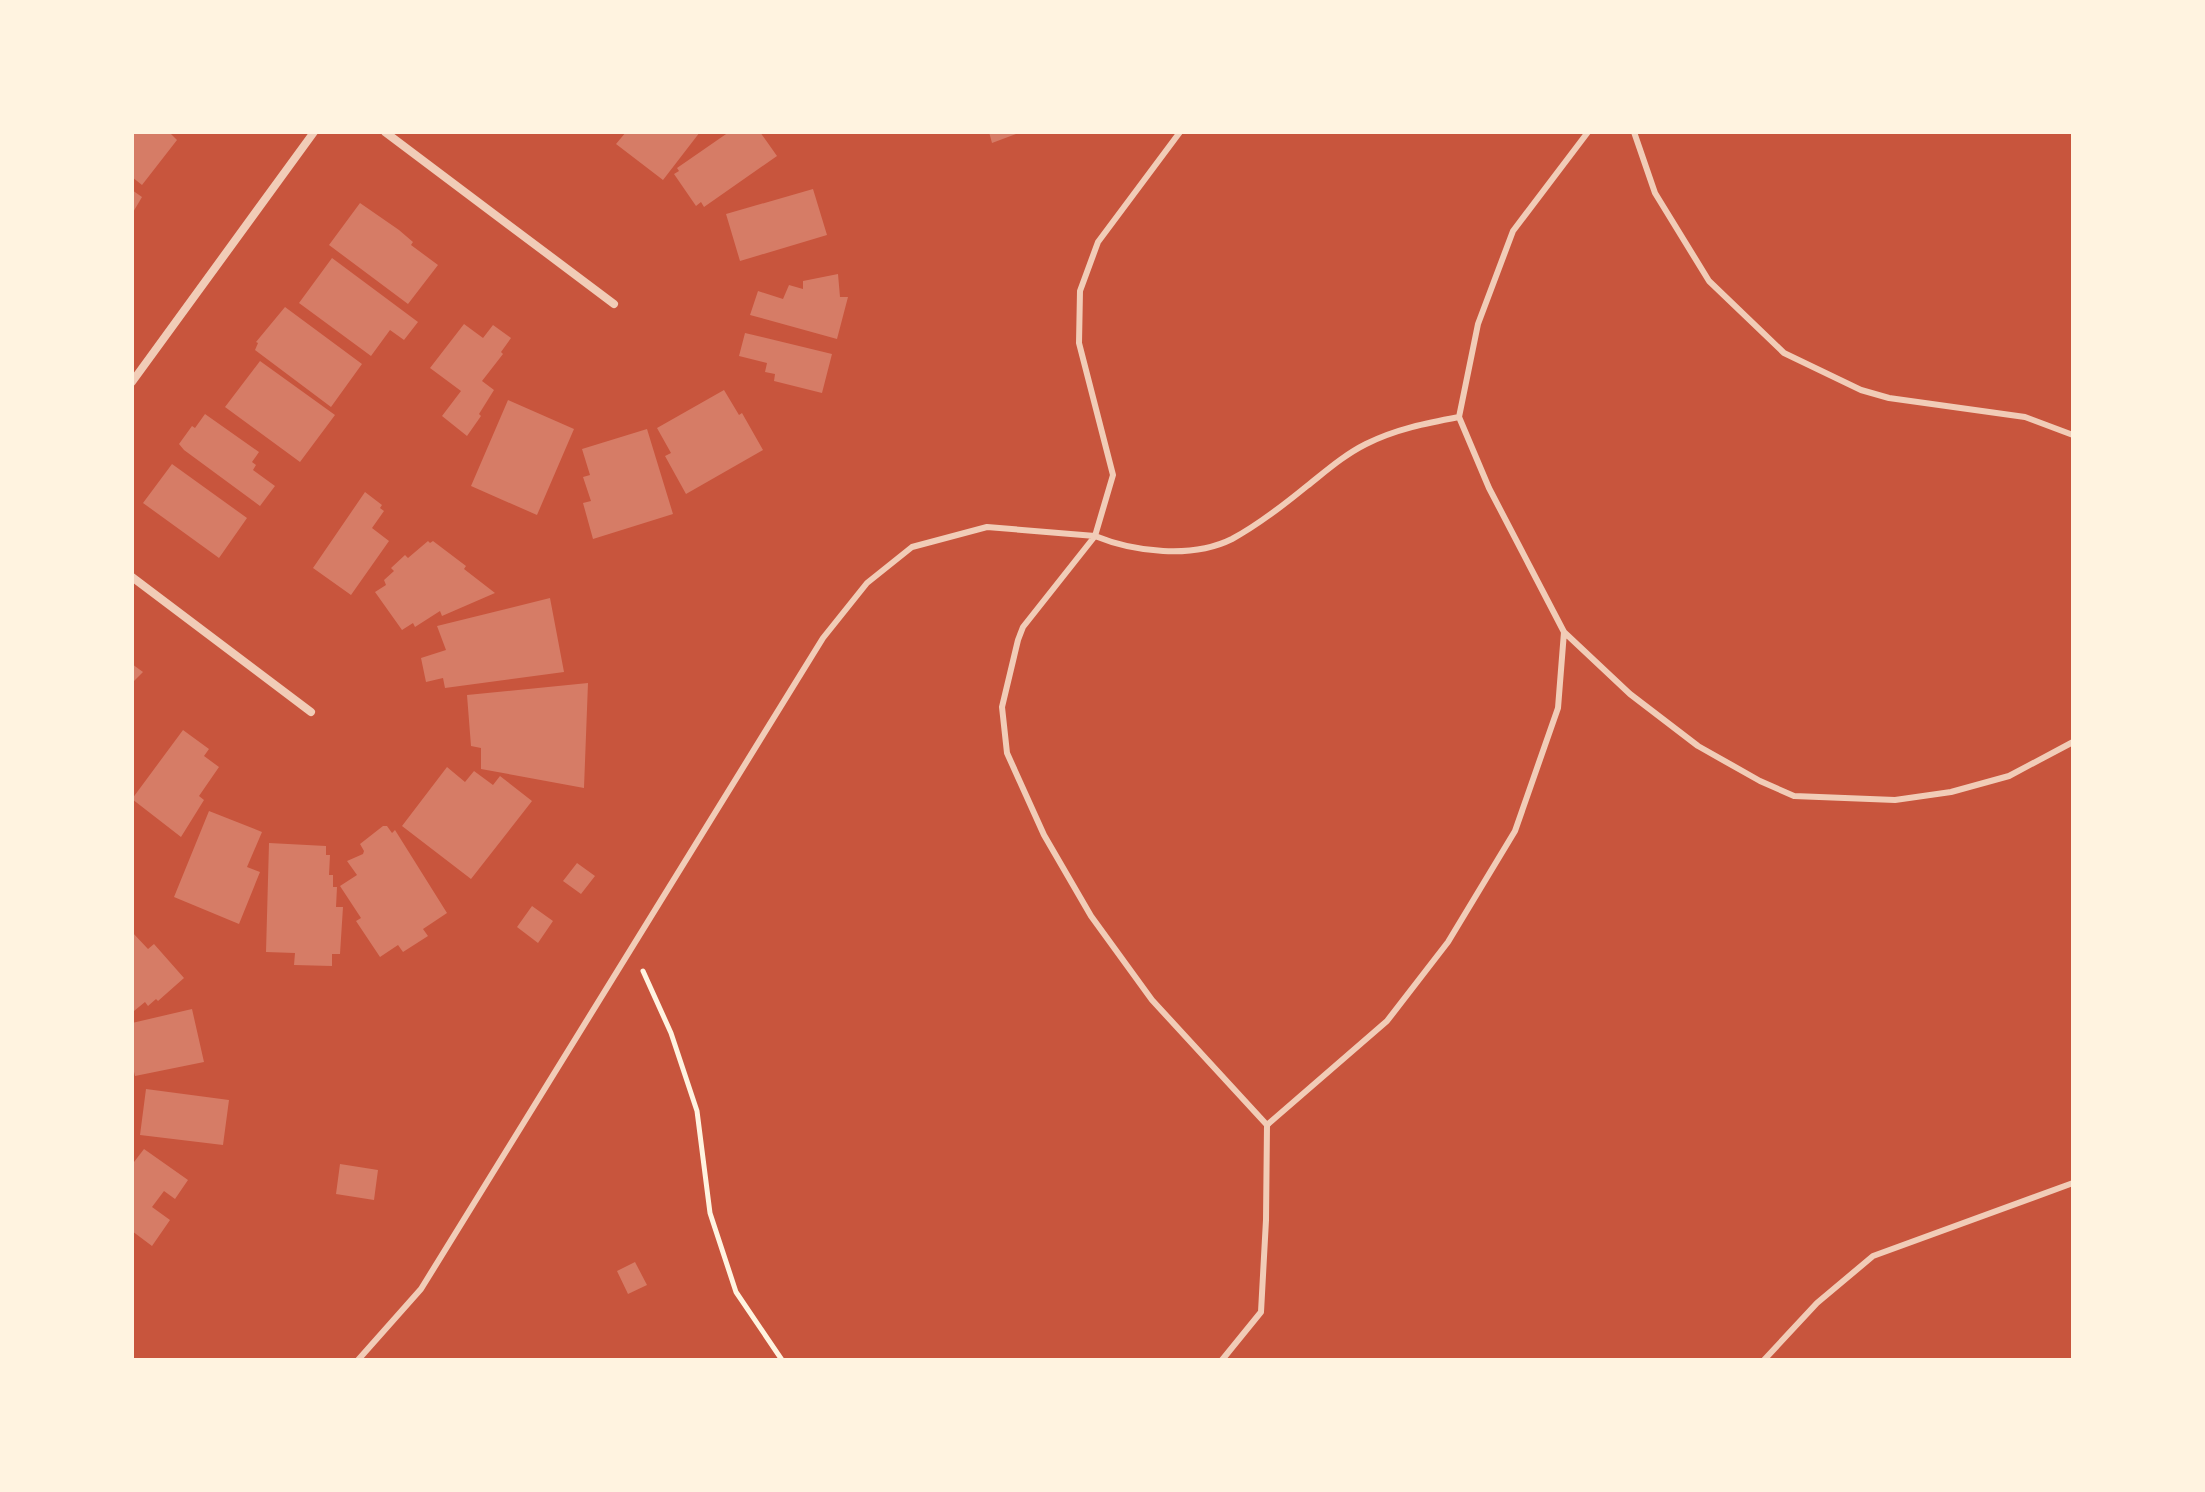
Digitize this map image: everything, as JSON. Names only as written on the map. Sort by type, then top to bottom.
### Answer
[{"type":"street","points":[[132,382],[314,132]]},
{"type":"street","points":[[385,132],[614,304]]},
{"type":"street","points":[[132,577],[311,712]]},
{"type":"lane","points":[[1180,132],[1098,242],[1080,291],[1079,343],[1113,475],[1095,536],[1023,627],[1002,699],[1007,753],[1044,835],[1091,916],[1152,1000],[1267,1125],[1261,1312],[1222,1360]]},
{"type":"lane","points":[[1588,132],[1513,231],[1478,324],[1459,417],[1489,488],[1564,632],[1630,694],[1698,746],[1760,781],[1794,796],[1895,800],[1951,792],[2009,776],[2073,742]]},
{"type":"lane","points":[[1634,132],[1655,193],[1709,281],[1784,353],[1861,390],[1889,398],[2025,417],[2073,435]]},
{"type":"lane","points":[[358,1360],[421,1289],[823,638],[867,583],[912,547],[987,527],[1095,536],[1110,542],[1166,551],[1198,549],[1231,539],[1304,489],[1335,462],[1366,444],[1409,426],[1459,417]]},
{"type":"lane","points":[[1267,1125],[1387,1021],[1448,942],[1515,831],[1558,708],[1564,632]]},
{"type":"lane","points":[[1764,1360],[1817,1303],[1873,1256],[2073,1183]]},
{"type":"path","points":[[632,946],[671,1033],[697,1111],[710,1213],[736,1292],[782,1360]]},
{"type":"building","points":[[132,132],[169,132],[177,140],[142,185],[132,177]]},
{"type":"building","points":[[626,132],[700,132],[663,180],[616,144]]},
{"type":"building","points":[[729,132],[760,132],[777,156],[704,207],[701,202],[696,206],[674,174],[679,171],[677,168]]},
{"type":"building","points":[[989,132],[1021,132],[992,143]]},
{"type":"building","points":[[813,189],[827,235],[740,261],[726,214]]},
{"type":"building","points":[[132,190],[142,197],[132,214]]},
{"type":"building","points":[[360,203],[399,230],[413,242],[411,245],[438,265],[408,304],[329,245]]},
{"type":"building","points":[[332,258],[418,322],[404,340],[390,330],[371,356],[299,303]]},
{"type":"building","points":[[838,274],[840,297],[848,297],[837,339],[750,315],[758,291],[783,299],[789,285],[803,289],[803,281]]},
{"type":"building","points":[[285,307],[362,364],[331,407],[255,350],[256,342]]},
{"type":"building","points":[[464,324],[483,338],[493,325],[511,338],[482,381],[494,390],[467,436],[442,416],[461,391],[430,368]]},
{"type":"building","points":[[745,333],[832,354],[822,393],[774,381],[775,374],[765,372],[767,363],[739,356]]},
{"type":"building","points":[[260,361],[335,415],[300,462],[225,407]]},
{"type":"building","points":[[724,390],[739,415],[742,413],[763,450],[686,494],[665,456],[671,453],[657,428]]},
{"type":"building","points":[[508,400],[574,429],[537,515],[471,486]]},
{"type":"building","points":[[205,414],[259,452],[252,462],[256,465],[253,470],[275,486],[260,506],[179,444]]},
{"type":"building","points":[[647,429],[673,514],[593,539],[583,503],[591,501],[583,477],[590,475],[582,449]]},
{"type":"building","points":[[172,464],[247,518],[219,558],[143,503]]},
{"type":"building","points":[[365,492],[382,505],[380,508],[384,511],[372,528],[389,541],[351,595],[313,568]]},
{"type":"building","points":[[428,541],[433,541],[466,566],[464,569],[495,593],[442,616],[440,611],[415,627],[413,623],[402,630],[375,592],[386,585],[384,580],[394,571],[391,568]]},
{"type":"building","points":[[550,598],[564,672],[445,688],[443,678],[426,682],[421,658],[446,650],[437,626]]},
{"type":"building","points":[[132,664],[143,672],[132,683]]},
{"type":"building","points":[[588,683],[584,788],[481,769],[481,748],[471,746],[467,695]]},
{"type":"building","points":[[183,730],[209,749],[204,756],[219,767],[199,796],[204,800],[181,837],[132,799]]},
{"type":"building","points":[[447,767],[465,782],[474,771],[493,785],[500,776],[532,801],[471,879],[402,826]]},
{"type":"building","points":[[209,811],[262,832],[247,867],[260,872],[239,924],[174,897]]},
{"type":"building","points":[[387,826],[392,833],[395,830],[447,913],[423,929],[428,936],[403,952],[398,945],[380,957],[356,921],[361,918],[340,886],[357,875],[347,861],[363,854],[360,844]]},
{"type":"building","points":[[269,843],[326,846],[326,855],[330,855],[329,875],[333,875],[333,887],[337,887],[336,907],[343,907],[340,954],[332,954],[332,966],[294,965],[295,953],[266,952]]},
{"type":"building","points":[[577,863],[595,876],[581,894],[563,881]]},
{"type":"building","points":[[532,906],[553,921],[538,943],[517,927]]},
{"type":"building","points":[[132,932],[148,949],[154,944],[184,978],[158,1001],[156,999],[148,1006],[145,1002],[134,1011]]},
{"type":"building","points":[[192,1009],[204,1062],[135,1076],[132,1023]]},
{"type":"building","points":[[146,1089],[229,1100],[223,1145],[140,1135]]},
{"type":"building","points":[[144,1149],[188,1180],[175,1199],[164,1191],[152,1207],[170,1220],[152,1246],[132,1231],[132,1161]]},
{"type":"building","points":[[340,1164],[378,1170],[374,1200],[336,1194]]},
{"type":"building","points":[[635,1262],[647,1285],[628,1294],[617,1271]]}]
